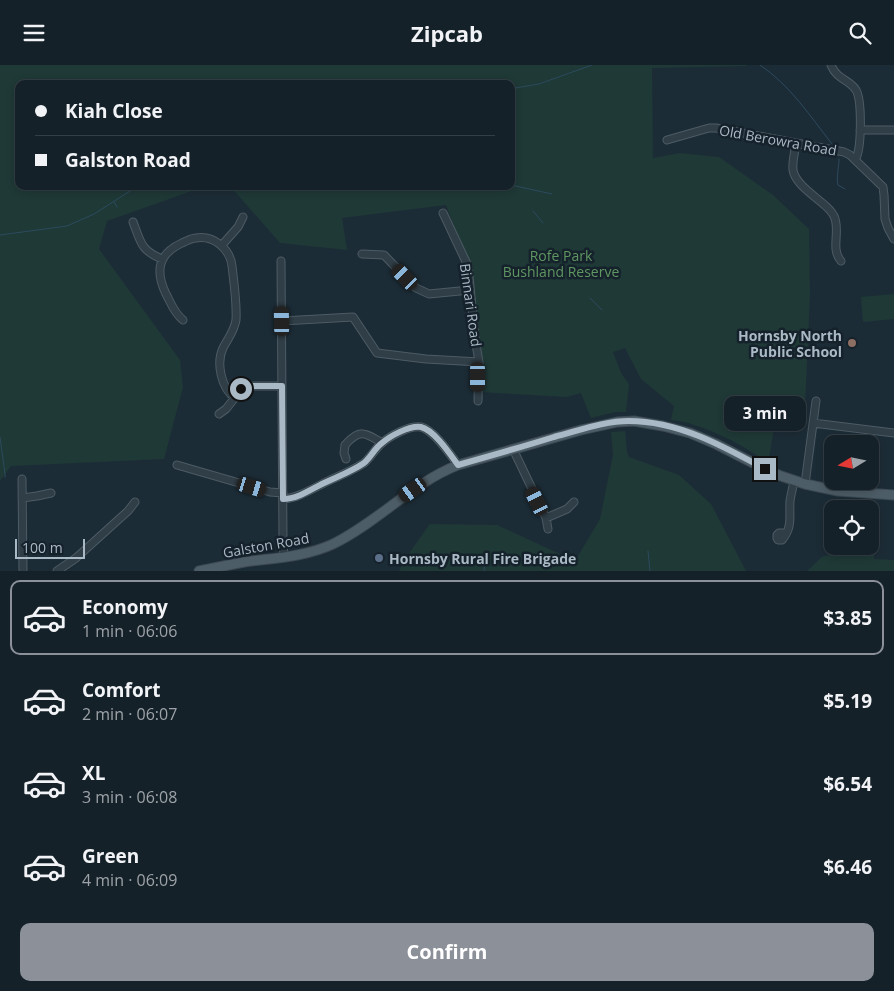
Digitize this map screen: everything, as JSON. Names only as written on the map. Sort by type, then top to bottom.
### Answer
[{"type":"main road","name":"Galston Road","points":[[199,571],[304,554],[333,543],[354,531],[427,480],[458,465],[568,433],[628,421],[644,422],[682,430],[699,436],[765,469],[794,481],[838,491],[894,495]]},
{"type":"street","points":[[831,65],[835,73],[853,87],[858,94],[860,130],[859,151],[855,160]]},
{"type":"street","name":"Old Berowra Road","points":[[667,140],[716,128],[844,152],[883,187],[885,219],[891,227],[894,239]]},
{"type":"street","points":[[860,130],[894,130]]},
{"type":"street","points":[[796,143],[794,175],[834,216],[836,222],[836,254],[840,261]]},
{"type":"street","name":"Binnari Road","points":[[443,213],[468,266],[479,362],[478,401]]},
{"type":"street","points":[[222,245],[244,217]]},
{"type":"street","points":[[133,222],[145,249],[162,259]]},
{"type":"street","points":[[183,320],[175,311],[162,285],[160,271],[162,259],[172,248],[193,238],[208,238],[222,245],[232,261],[236,313],[233,331],[220,359],[222,381],[235,398]]},
{"type":"street","points":[[362,254],[384,255],[416,288],[429,294],[470,290]]},
{"type":"street","points":[[281,261],[282,541],[284,557]]},
{"type":"street","points":[[282,321],[353,317],[377,353],[426,359],[479,362]]},
{"type":"street","points":[[219,414],[226,409],[241,389],[246,386],[282,386]]},
{"type":"street","points":[[805,484],[816,401]]},
{"type":"street","points":[[814,423],[894,433]]},
{"type":"street","points":[[177,465],[283,496],[295,497],[356,468],[365,462],[382,443],[396,433],[409,428],[420,427],[428,430],[443,445],[458,465]]},
{"type":"street","points":[[346,459],[344,445],[356,435],[368,434],[382,443]]},
{"type":"street","points":[[513,449],[546,517],[548,529]]},
{"type":"street","points":[[22,479],[23,571]]},
{"type":"street","points":[[786,533],[791,516],[790,499],[794,481]]},
{"type":"street","points":[[22,501],[51,493]]},
{"type":"street","points":[[57,571],[76,558],[128,511],[134,502]]},
{"type":"street","points":[[546,517],[567,509],[574,502]]},
{"type":"green space","name":"Rofe Park Bushland Reserve","points":[[0,65],[747,65],[652,68],[653,158],[680,153],[719,157],[773,195],[809,229],[810,295],[805,406],[776,417],[768,463],[751,451],[723,436],[689,423],[671,420],[674,406],[641,379],[625,348],[613,352],[621,373],[629,384],[626,412],[615,412],[591,418],[581,393],[567,397],[479,392],[469,266],[446,205],[342,218],[347,250],[280,243],[234,190],[515,190],[515,80],[15,80],[15,190],[195,190],[107,221],[99,249],[180,360],[183,387],[164,459],[11,466],[0,481]]},
{"type":"green space","points":[[894,294],[894,319],[863,322],[861,297]]},
{"type":"green space","points":[[625,431],[629,457],[679,475],[711,504],[746,571],[399,571],[407,556],[430,524],[497,525],[575,561],[600,519],[613,455],[611,432]]},
{"type":"green space","points":[[828,555],[874,555],[874,559],[894,560],[894,571],[807,571],[822,557]]},
{"type":"waterway","points":[[515,88],[539,84],[592,65]]},
{"type":"waterway","points":[[760,65],[790,91],[832,144]]},
{"type":"waterway","points":[[839,159],[838,185],[845,189]]},
{"type":"waterway","points":[[515,186],[552,194]]},
{"type":"waterway","points":[[0,235],[67,226],[94,214],[132,190]]},
{"type":"waterway","points":[[114,202],[117,207]]},
{"type":"waterway","points":[[533,211],[543,223]]},
{"type":"waterway","points":[[590,298],[602,310]]},
{"type":"waterway","points":[[0,437],[5,477]]},
{"type":"waterway","points":[[648,551],[650,571]]},
{"type":"waterway","points":[[484,571],[486,553]]},
{"type":"place","name":"Hornsby North Public School","points":[[852,343]]},
{"type":"place","name":"Hornsby Rural Fire Brigade","points":[[379,558]]},
{"type":"route","points":[[241,389],[244,386],[282,386],[283,499],[295,497],[351,471],[365,462],[382,443],[396,433],[414,427],[428,430],[443,445],[458,465],[582,430],[628,421],[644,422],[682,430],[716,444],[765,469]]}]
